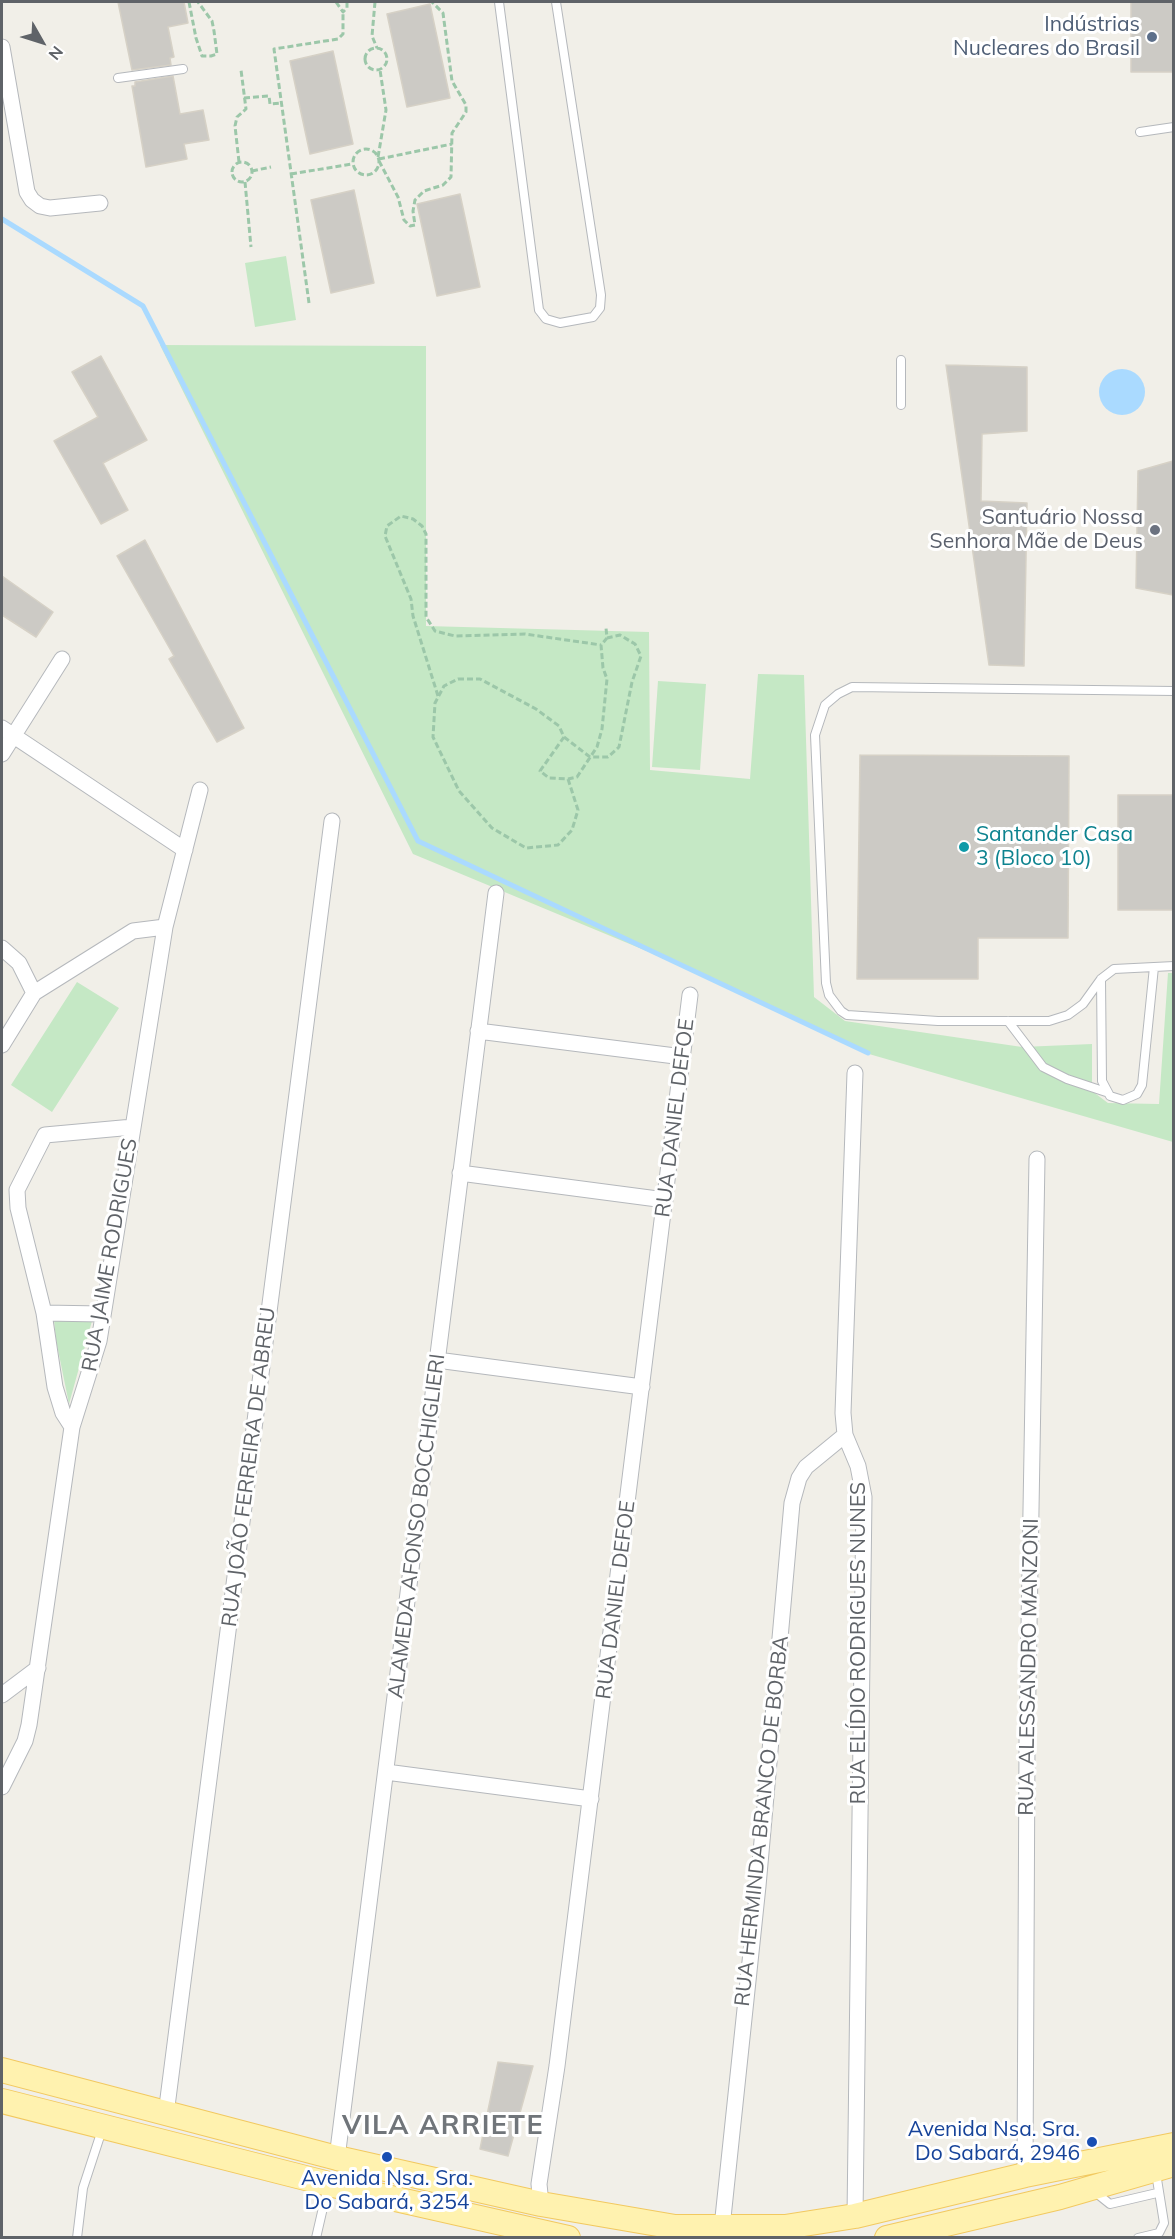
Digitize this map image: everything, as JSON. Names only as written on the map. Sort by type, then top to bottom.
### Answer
[{"type":"main road","points":[[2,2070],[337,2158],[541,2204],[675,2227],[785,2227],[855,2216],[1025,2175],[1173,2145]]},
{"type":"main road","points":[[2,2101],[329,2184],[568,2238]]},
{"type":"main road","points":[[236,2160],[244,2134]]},
{"type":"main road","points":[[887,2238],[1091,2188],[1164,2166]]},
{"type":"street","points":[[2,47],[27,192],[32,200],[50,208],[100,203]]},
{"type":"street","points":[[2,754],[7,732],[62,659]]},
{"type":"street","points":[[7,732],[185,850]]},
{"type":"street","name":"RUA JAIME RODRIGUES","points":[[2,1787],[25,1741],[38,1668],[72,1427],[97,1348],[165,927],[200,790]]},
{"type":"street","name":"RUA JOÃO FERREIRA DE ABREU","points":[[166,2114],[332,821]]},
{"type":"street","name":"ALAMEDA AFONSO BOCCHIGLIERI","points":[[337,2158],[496,893]]},
{"type":"street","points":[[2,1045],[34,993],[133,931],[165,927]]},
{"type":"street","points":[[2,948],[19,963],[34,993]]},
{"type":"street","name":"RUA DANIEL DEFOE","points":[[541,2204],[539,2184],[552,2111],[690,995]]},
{"type":"street","points":[[478,1030],[683,1057]]},
{"type":"street","name":"RUA ELÍDIO RODRIGUES NUNES","points":[[855,1073],[843,1413],[845,1435],[858,1466],[864,1497],[855,2216]]},
{"type":"street","points":[[72,1427],[63,1413],[55,1387],[44,1313],[18,1208],[19,1184],[45,1136],[133,1127]]},
{"type":"street","name":"RUA ALESSANDRO MANZONI","points":[[1025,2175],[1027,1755],[1037,1159]]},
{"type":"street","points":[[460,1173],[665,1200]]},
{"type":"street","points":[[44,1313],[102,1314]]},
{"type":"street","points":[[437,1360],[642,1386]]},
{"type":"street","name":"RUA HERMINDA BRANCO DE BORBA","points":[[722,2227],[758,1886],[792,1503],[799,1478],[806,1467],[845,1435]]},
{"type":"street","points":[[2,1695],[38,1668]]},
{"type":"street","points":[[386,1772],[591,1799]]},
{"type":"lane","points":[[499,2],[538,310],[546,319],[560,324],[593,317],[600,308],[601,295],[556,2]]},
{"type":"lane","points":[[118,78],[183,69]]},
{"type":"lane","points":[[1140,132],[1173,127]]},
{"type":"lane","points":[[901,405],[902,360]]},
{"type":"lane","points":[[1173,691],[852,687],[838,694],[825,705],[815,735],[826,982],[834,1005],[847,1015],[938,1021],[1049,1021],[1068,1015],[1083,1004],[1101,979],[1114,969],[1173,966]]},
{"type":"lane","points":[[1008,1021],[1043,1066],[1067,1079],[1107,1092],[1115,1099],[1130,1098],[1137,1094],[1142,1085],[1154,966]]},
{"type":"lane","points":[[1101,979],[1102,1081],[1107,1092]]},
{"type":"lane","points":[[77,2238],[83,2188],[104,2126]]},
{"type":"lane","points":[[1138,2238],[1159,2233],[1164,2223],[1164,2210],[1158,2193],[1164,2166]]},
{"type":"lane","points":[[316,2238],[329,2184]]},
{"type":"lane","points":[[1091,2188],[1110,2204],[1158,2193]]},
{"type":"path","points":[[189,2],[202,56],[211,56],[217,54],[212,21],[198,2]]},
{"type":"path","points":[[336,2],[343,12]]},
{"type":"path","points":[[309,303],[274,49],[338,39],[343,34],[343,12],[347,2],[353,2]]},
{"type":"path","points":[[375,2],[372,36],[377,48]]},
{"type":"path","points":[[380,70],[386,110],[379,159],[373,173],[365,175],[356,172],[352,164],[354,155],[360,149],[373,150],[379,159],[398,197],[404,220],[410,226],[415,225],[413,211],[415,200],[424,191],[443,185],[451,177],[452,133],[466,112],[466,105],[452,81],[442,13],[432,2]]},
{"type":"path","points":[[377,48],[384,51],[387,58],[386,65],[380,70],[369,69],[364,59],[369,50],[377,48]]},
{"type":"path","points":[[241,70],[246,109],[237,117],[239,162],[233,169],[232,175],[236,180],[245,182]]},
{"type":"path","points":[[244,98],[269,96],[270,104],[281,103]]},
{"type":"path","points":[[379,159],[452,144]]},
{"type":"path","points":[[239,162],[249,165],[252,171],[251,177],[245,182]]},
{"type":"path","points":[[291,174],[352,164]]},
{"type":"path","points":[[252,171],[271,166]]},
{"type":"path","points":[[245,182],[251,247]]},
{"type":"path","points":[[438,696],[412,616],[411,599],[385,536],[387,526],[401,516],[413,519],[422,526],[426,534],[426,617],[435,631],[455,636],[525,633],[602,645]]},
{"type":"path","points":[[564,737],[540,771],[549,778],[578,777],[597,747],[602,729],[607,679],[603,668],[602,645],[607,638],[606,628]]},
{"type":"path","points":[[568,779],[578,810],[572,830],[558,845],[526,848],[492,828],[459,791],[433,737],[435,703],[444,686],[458,679],[480,679],[536,709],[559,726],[564,737],[590,757],[608,757],[619,747],[632,682],[640,656],[635,644],[620,635],[607,638]]},
{"type":"green space","points":[[286,256],[296,320],[255,327],[245,263]]},
{"type":"green space","points":[[160,345],[426,346],[426,626],[649,632],[650,770],[750,779],[758,674],[804,675],[814,997],[845,1021],[1022,1047],[1092,1044],[1092,1091],[1108,1103],[1159,1104],[1168,973],[1173,973],[1173,1142],[869,1054],[649,952],[413,854]]},
{"type":"green space","points":[[658,681],[706,684],[700,770],[652,767]]},
{"type":"green space","points":[[77,982],[119,1008],[52,1112],[11,1085]]},
{"type":"green space","points":[[54,1320],[92,1321],[69,1404],[56,1340]]},
{"type":"water","points":[[1122,369],[1138,376],[1145,392],[1138,408],[1122,415],[1106,408],[1099,392],[1106,376]]},
{"type":"building","points":[[118,2],[184,2],[188,23],[168,27],[174,57],[170,58],[171,65],[132,70]]},
{"type":"building","name":"Indústrias Nucleares do Brasil","points":[[1131,2],[1173,2],[1173,72],[1131,72]]},
{"type":"building","points":[[430,4],[450,98],[407,107],[387,14]]},
{"type":"building","points":[[333,51],[353,144],[310,154],[290,61]]},
{"type":"building","points":[[173,76],[180,114],[203,110],[209,140],[184,144],[187,159],[146,167],[132,86],[135,86],[135,82]]},
{"type":"building","points":[[354,190],[374,283],[331,293],[311,200]]},
{"type":"building","points":[[460,194],[480,287],[437,296],[417,204]]},
{"type":"building","points":[[101,356],[147,440],[103,463],[128,510],[101,524],[54,441],[98,417],[72,372]]},
{"type":"building","points":[[946,365],[1027,367],[1027,431],[982,434],[981,501],[1027,503],[1024,666],[989,665]]},
{"type":"building","name":"Santuário Nossa Senhora Mãe de Deus","points":[[1173,461],[1173,595],[1136,588],[1138,471]]},
{"type":"building","points":[[145,540],[244,728],[217,742],[169,659],[174,656],[117,556]]},
{"type":"building","points":[[2,576],[53,612],[36,637],[2,615]]},
{"type":"building","name":"Santander Casa 3 (Bloco 10)","points":[[860,755],[1069,756],[1068,938],[978,938],[978,979],[857,979]]},
{"type":"building","points":[[1118,795],[1173,795],[1173,910],[1118,910]]},
{"type":"building","points":[[498,2062],[533,2066],[508,2156],[480,2149]]},
{"type":"waterway","points":[[2,219],[143,306],[418,841],[868,1053]]},
{"type":"place","name":"Indústrias Nucleares do Brasil","points":[[1152,37]]},
{"type":"place","name":"Santuário Nossa Senhora Mãe de Deus","points":[[1155,530]]},
{"type":"place","name":"Santander Casa 3 (Bloco 10)","points":[[964,847]]},
{"type":"place","name":"Avenida Nsa. Sra. Do Sabará, 2946","points":[[1092,2142]]},
{"type":"place","name":"Avenida Nsa. Sra. Do Sabará, 3254","points":[[387,2157]]},
{"type":"district","name":"VILA ARRIETE","points":[[443,2126]]}]
